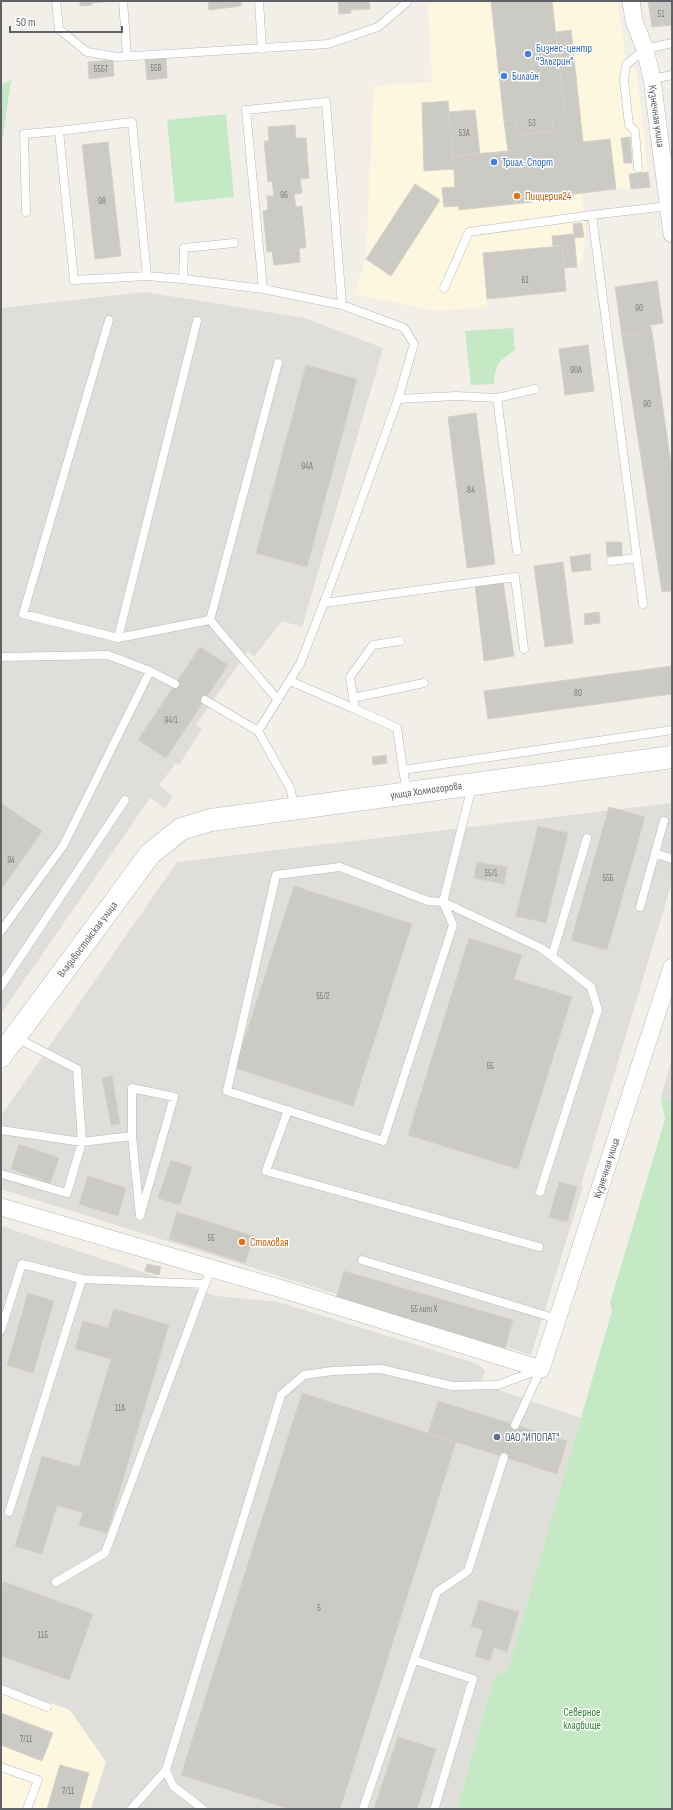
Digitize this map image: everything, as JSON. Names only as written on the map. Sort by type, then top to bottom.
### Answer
[{"type":"street","name":"Кузнечная улица","points":[[631,1],[634,22],[645,49],[652,79],[672,234]]},
{"type":"street","name":"улица Холмогорова","points":[[180,829],[211,820],[407,792],[672,757]]},
{"type":"street","name":"Владивостокская улица","points":[[1,1055],[150,854],[180,829]]},
{"type":"street","name":"Кузнечная улица","points":[[541,1369],[672,967]]},
{"type":"street","points":[[1,1207],[211,1268],[541,1369]]},
{"type":"lane","points":[[56,1],[59,28],[87,52],[117,57],[328,44],[378,27],[406,3],[406,1]]},
{"type":"lane","points":[[123,1],[127,56]]},
{"type":"lane","points":[[259,1],[262,48]]},
{"type":"lane","points":[[638,168],[634,131],[629,125],[624,80],[626,65],[645,49],[672,43]]},
{"type":"lane","points":[[652,79],[672,75]]},
{"type":"lane","points":[[263,289],[246,110],[326,102],[342,305]]},
{"type":"lane","points":[[26,212],[24,134],[132,122],[147,276]]},
{"type":"lane","points":[[59,131],[74,280],[147,276],[183,278],[263,289],[342,305],[404,328],[414,344],[398,399],[324,603],[300,664],[258,731]]},
{"type":"lane","points":[[444,288],[469,232],[592,215],[670,213]]},
{"type":"lane","points":[[592,215],[644,604]]},
{"type":"lane","points":[[183,278],[184,248],[234,243]]},
{"type":"lane","points":[[109,320],[23,614],[118,638],[210,620]]},
{"type":"lane","points":[[118,638],[197,321]]},
{"type":"lane","points":[[210,620],[278,363]]},
{"type":"lane","points":[[398,399],[456,396],[497,398],[535,389]]},
{"type":"lane","points":[[497,398],[517,550]]},
{"type":"lane","points":[[611,561],[637,558]]},
{"type":"lane","points":[[324,603],[515,577],[524,649]]},
{"type":"lane","points":[[210,620],[278,700]]},
{"type":"lane","points":[[355,709],[350,676],[373,645],[400,641]]},
{"type":"lane","points":[[1,657],[108,655],[150,671],[175,684]]},
{"type":"lane","points":[[1,931],[63,846],[150,671]]},
{"type":"lane","points":[[290,680],[397,728],[402,770],[407,792]]},
{"type":"lane","points":[[353,698],[424,683]]},
{"type":"lane","points":[[204,700],[258,731],[290,788],[295,808]]},
{"type":"lane","points":[[402,770],[672,730]]},
{"type":"lane","points":[[473,784],[443,902],[453,925],[383,1140],[227,1091],[276,875],[340,867],[428,901],[443,902],[541,948],[591,987],[598,1010],[540,1192]]},
{"type":"lane","points":[[1,986],[125,800]]},
{"type":"lane","points":[[640,908],[664,821]]},
{"type":"lane","points":[[552,956],[587,838]]},
{"type":"lane","points":[[655,853],[672,859]]},
{"type":"lane","points":[[1,1174],[67,1193],[82,1142],[77,1069],[15,1037]]},
{"type":"lane","points":[[132,1088],[174,1097],[140,1216],[139,1201],[132,1136],[132,1088]]},
{"type":"lane","points":[[288,1110],[266,1171],[539,1247]]},
{"type":"lane","points":[[1,1130],[82,1142],[132,1136]]},
{"type":"lane","points":[[362,1260],[557,1319]]},
{"type":"lane","points":[[1,1330],[22,1264],[82,1279],[205,1284]]},
{"type":"lane","points":[[56,1582],[105,1553],[211,1268]]},
{"type":"lane","points":[[9,1512],[82,1279]]},
{"type":"lane","points":[[133,1809],[166,1770],[281,1395],[304,1374],[332,1371],[381,1369],[452,1386],[498,1385],[541,1369]]},
{"type":"lane","points":[[515,1425],[541,1369]]},
{"type":"lane","points":[[363,1809],[437,1592],[468,1571],[504,1457]]},
{"type":"lane","points":[[414,1660],[473,1679],[435,1807]]},
{"type":"lane","points":[[1,1689],[47,1707]]},
{"type":"lane","points":[[1,1767],[38,1780],[27,1809]]},
{"type":"lane","points":[[166,1770],[173,1786],[203,1809]]},
{"type":"shaded area","name":"Бизнес-центр \"Эльгрин\"","points":[[428,1],[618,1],[626,64],[636,70],[650,187],[582,193],[586,232],[583,258],[577,267],[564,268],[566,291],[487,299],[487,307],[437,311],[354,294],[366,259],[374,86],[432,82]]},
{"type":"shaded area","points":[[145,292],[305,318],[383,348],[302,627],[282,621],[254,657],[248,651],[196,725],[202,729],[179,765],[176,763],[159,785],[173,797],[165,808],[150,798],[1,1014],[1,308]]},
{"type":"shaded area","points":[[672,803],[672,882],[581,1185],[583,1186],[531,1355],[1,1189],[1,1116],[177,862]]},
{"type":"shaded area","points":[[672,1057],[672,1101],[661,1097]]},
{"type":"shaded area","points":[[1,1226],[216,1296],[278,1302],[478,1364],[485,1371],[481,1384],[581,1418],[508,1669],[494,1677],[457,1809],[91,1809],[106,1762],[70,1710],[1,1685]]},
{"type":"shaded area","points":[[1,1685],[70,1709],[106,1762],[91,1809],[1,1809]]},
{"type":"green space","points":[[11,80],[1,150],[1,85]]},
{"type":"green space","points":[[226,114],[234,197],[175,203],[167,120]]},
{"type":"green space","points":[[513,328],[515,350],[499,363],[495,371],[494,384],[471,385],[465,331]]},
{"type":"green space","name":"Северное кладбище","points":[[661,1097],[672,1101],[672,1809],[457,1809],[494,1677],[508,1669],[612,1311],[610,1303],[665,1119]]},
{"type":"building","points":[[80,1],[111,1],[80,6]]},
{"type":"building","points":[[208,1],[241,1],[241,6],[209,10]]},
{"type":"building","points":[[338,1],[369,1],[370,9],[351,10],[351,13],[339,14]]},
{"type":"building","name":"Бизнес-центр \"Эльгрин\"","points":[[491,1],[552,1],[565,116],[552,117],[554,131],[517,135],[516,120],[504,121]]},
{"type":"building","points":[[648,1],[672,1],[672,25],[652,27]]},
{"type":"building","points":[[571,30],[583,142],[610,139],[616,189],[532,199],[532,202],[459,210],[458,206],[444,207],[442,188],[455,187],[453,156],[508,151],[504,121],[516,120],[517,135],[554,131],[552,117],[565,116],[556,32]]},
{"type":"building","points":[[166,57],[167,78],[147,80],[145,58]]},
{"type":"building","points":[[113,60],[114,76],[89,79],[88,62]]},
{"type":"building","points":[[448,101],[454,169],[424,171],[422,103]]},
{"type":"building","points":[[475,110],[480,154],[453,156],[448,112]]},
{"type":"building","points":[[295,125],[296,138],[306,138],[309,178],[300,179],[302,193],[294,194],[296,207],[302,206],[306,248],[299,248],[300,262],[274,265],[272,251],[267,252],[263,211],[268,210],[267,196],[274,196],[272,181],[268,182],[264,141],[269,141],[268,127]]},
{"type":"building","points":[[630,137],[632,163],[624,163],[621,138]]},
{"type":"building","points":[[108,142],[121,256],[95,259],[82,145]]},
{"type":"building","points":[[648,172],[650,187],[631,189],[629,174]]},
{"type":"building","points":[[415,184],[440,200],[391,276],[366,259]]},
{"type":"building","points":[[582,223],[584,237],[574,238],[573,224]]},
{"type":"building","points":[[574,234],[577,267],[564,268],[562,246],[553,246],[552,236]]},
{"type":"building","points":[[562,246],[566,291],[487,299],[483,253]]},
{"type":"building","points":[[657,281],[663,323],[650,325],[652,332],[622,336],[615,287]]},
{"type":"building","points":[[652,332],[672,471],[672,591],[662,592],[622,336]]},
{"type":"building","points":[[588,345],[594,391],[565,395],[559,349]]},
{"type":"building","points":[[306,365],[357,379],[307,567],[256,553]]},
{"type":"building","points":[[476,413],[495,564],[467,568],[448,417]]},
{"type":"building","points":[[606,542],[622,542],[622,556],[607,556]]},
{"type":"building","points":[[590,554],[591,570],[572,572],[570,557]]},
{"type":"building","points":[[563,562],[573,643],[545,647],[534,566]]},
{"type":"building","points":[[503,581],[514,656],[484,661],[475,585]]},
{"type":"building","points":[[599,612],[600,623],[585,625],[584,614]]},
{"type":"building","points":[[200,647],[228,665],[166,758],[138,740]]},
{"type":"building","points":[[672,666],[672,694],[488,719],[484,691]]},
{"type":"building","points":[[386,755],[387,763],[373,765],[372,757]]},
{"type":"building","points":[[1,803],[42,831],[1,890]]},
{"type":"building","points":[[609,807],[645,817],[607,950],[571,940]]},
{"type":"building","points":[[538,826],[568,833],[546,923],[516,916]]},
{"type":"building","points":[[477,862],[507,867],[504,884],[474,878]]},
{"type":"building","points":[[294,886],[412,924],[353,1106],[235,1068]]},
{"type":"building","points":[[469,938],[522,955],[514,979],[572,997],[518,1169],[408,1135]]},
{"type":"building","points":[[112,1076],[120,1124],[111,1125],[102,1078]]},
{"type":"building","points":[[19,1144],[59,1158],[50,1183],[11,1169]]},
{"type":"building","points":[[171,1160],[192,1167],[180,1205],[158,1198]]},
{"type":"building","points":[[88,1176],[126,1188],[118,1216],[79,1204]]},
{"type":"building","points":[[559,1182],[577,1187],[567,1222],[549,1217]]},
{"type":"building","points":[[177,1212],[254,1236],[245,1263],[169,1239]]},
{"type":"building","points":[[147,1264],[161,1267],[159,1275],[145,1271]]},
{"type":"building","points":[[344,1271],[513,1320],[505,1348],[336,1299]]},
{"type":"building","points":[[28,1293],[54,1301],[33,1373],[7,1365]]},
{"type":"building","points":[[114,1309],[169,1325],[107,1533],[79,1525],[83,1513],[57,1505],[42,1554],[15,1546],[42,1456],[79,1467],[111,1359],[75,1349],[83,1321],[108,1328]]},
{"type":"building","points":[[302,1393],[456,1442],[340,1809],[290,1809],[181,1775]]},
{"type":"building","name":"ОАО \"ИПОПАТ\"","points":[[438,1401],[567,1441],[557,1474],[428,1433]]},
{"type":"building","points":[[4,1582],[93,1614],[69,1680],[1,1656],[1,1591]]},
{"type":"building","points":[[479,1600],[519,1612],[507,1652],[494,1647],[490,1661],[475,1656],[483,1630],[471,1626]]},
{"type":"building","points":[[1,1713],[53,1733],[42,1761],[1,1745]]},
{"type":"building","points":[[398,1737],[436,1749],[417,1809],[374,1809]]},
{"type":"building","points":[[60,1765],[89,1773],[79,1809],[47,1809]]},
{"type":"place","name":"Бизнес-центр \"Эльгрин\"","points":[[528,54]]},
{"type":"place","name":"Билайн","points":[[504,76]]},
{"type":"place","name":"Триал-Спорт","points":[[494,162]]},
{"type":"place","name":"Пиццерия24","points":[[517,196]]},
{"type":"place","name":"Столовая","points":[[242,1242]]},
{"type":"place","name":"ОАО \"ИПОПАТ\"","points":[[497,1437]]}]
